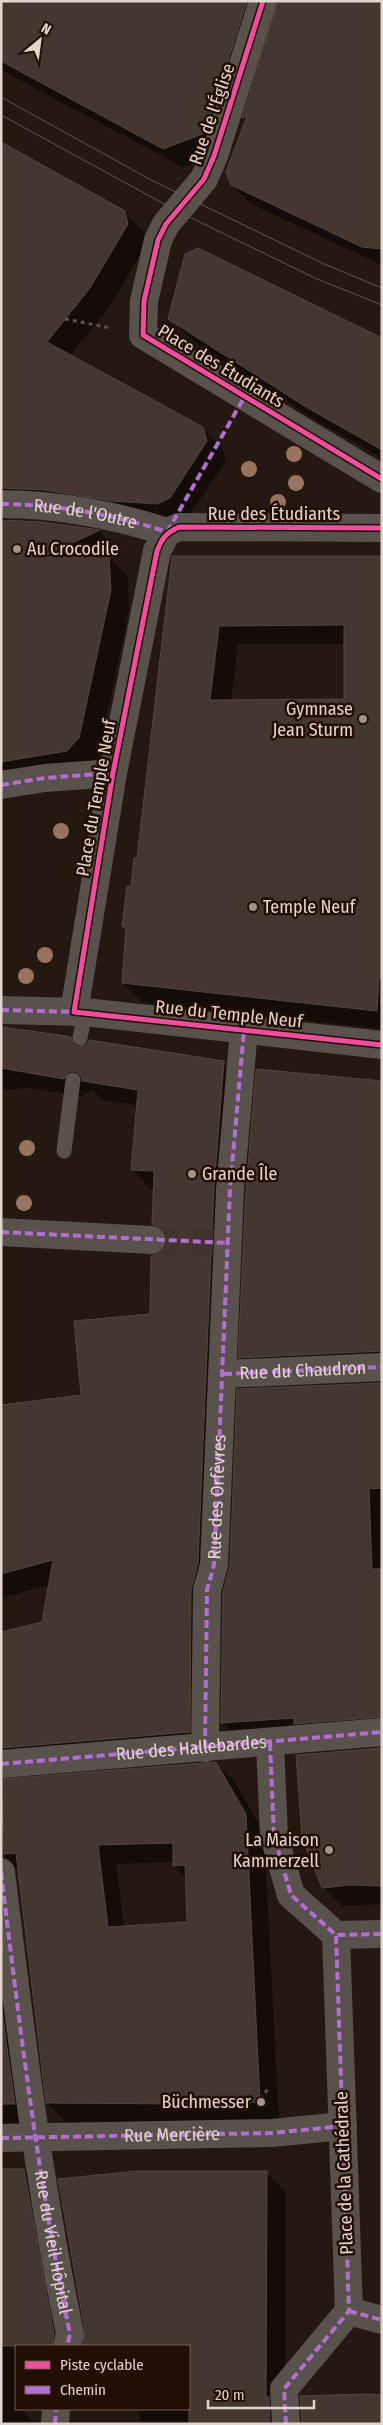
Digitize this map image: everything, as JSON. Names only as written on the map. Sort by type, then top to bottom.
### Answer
[{"type":"street","name":"Rue de l'Église","points":[[166,224],[204,179],[214,156],[263,1]]},
{"type":"street","name":"Place des Étudiants","points":[[166,224],[158,240],[144,301],[143,335],[382,479]]},
{"type":"street","name":"Rue de l'Outre","points":[[1,504],[28,504],[120,519],[167,532]]},
{"type":"street","name":"Rue des Étudiants","points":[[167,532],[179,527],[382,528]]},
{"type":"street","name":"Place du Temple Neuf","points":[[80,1021],[113,773],[157,551],[167,532]]},
{"type":"street","name":"Place du Temple Neuf","points":[[1,785],[45,778],[113,773]]},
{"type":"street","points":[[1,1010],[80,1021]]},
{"type":"street","name":"Rue du Temple Neuf","points":[[80,1021],[244,1030],[382,1045]]},
{"type":"street","name":"Rue des Orfèvres","points":[[205,1748],[207,1590],[214,1566],[224,1374],[221,1243],[230,1189],[244,1030]]},
{"type":"street","points":[[1,1232],[145,1239]]},
{"type":"street","name":"Rue du Chaudron","points":[[224,1374],[382,1368]]},
{"type":"street","name":"Rue des Hallebardes","points":[[1,1764],[270,1743],[382,1732]]},
{"type":"street","points":[[270,1743],[274,1836],[291,1895],[336,1935],[382,1934]]},
{"type":"street","name":"Rue du Vieil Hôpital","points":[[1,1872],[34,2138],[50,2237],[70,2334],[67,2345]]},
{"type":"street","name":"Place de la Cathédrale","points":[[336,1935],[349,2311]]},
{"type":"street","name":"Rue Mercière","points":[[1,2138],[272,2133],[343,2126]]},
{"type":"street","points":[[286,2424],[284,2389],[349,2311],[382,2320]]},
{"type":"street","points":[[55,2424],[56,2410]]},
{"type":"lane","points":[[64,1151],[73,1080]]},
{"type":"path","points":[[65,319],[143,335]]},
{"type":"path","points":[[260,2099],[269,2088]]},
{"type":"building","points":[[1,1],[247,1],[205,133],[163,149],[1,61]]},
{"type":"building","points":[[278,1],[382,1],[382,249],[362,247],[231,185],[226,172],[247,116],[242,118]]},
{"type":"building","points":[[1,142],[125,211],[128,224],[90,288],[47,342],[203,427],[207,441],[170,498],[157,504],[112,501],[44,490],[1,488]]},
{"type":"building","points":[[198,248],[382,338],[382,450],[306,407],[168,319],[185,254]]},
{"type":"building","points":[[1,520],[41,522],[100,530],[42,557],[109,557],[111,590],[79,738],[67,751],[1,762]]},
{"type":"building","points":[[172,556],[382,556],[382,977],[379,977],[377,1011],[122,983],[126,928],[122,926],[127,886],[131,887],[134,858],[137,858]],"holes":[[[344,625],[344,699],[210,700],[219,626]]]},
{"type":"building","points":[[1,1027],[71,1037],[74,1045],[79,1047],[87,1044],[89,1040],[224,1061],[214,1188],[198,1563],[191,1590],[190,1732],[1,1748],[1,1632],[42,1622],[53,1560],[1,1574],[1,1405],[81,1395],[74,1321],[150,1314],[151,1256],[158,1254],[164,1249],[167,1240],[165,1233],[160,1227],[152,1224],[154,1171],[131,1170],[138,1090],[82,1081],[81,1076],[75,1071],[69,1072],[64,1079],[1,1068]]},
{"type":"building","points":[[256,1069],[382,1081],[382,1351],[238,1358],[246,1190]]},
{"type":"building","points":[[382,1383],[382,1488],[369,1489],[372,1569],[382,1569],[382,1717],[294,1724],[294,1718],[221,1723],[223,1592],[230,1566],[237,1389]]},
{"type":"building","points":[[382,1748],[382,1886],[350,1885],[322,1888],[302,1837],[296,1755]]},
{"type":"building","points":[[216,1762],[246,1814],[260,2102],[186,2105],[46,2103],[16,1853],[4,1854],[1,1779]],"holes":[[[173,1843],[173,1866],[185,1865],[187,1922],[108,1927],[98,1845]]]},
{"type":"building","points":[[1,2002],[7,2048],[15,2104],[1,2104]]},
{"type":"building","points":[[1,2169],[24,2169],[54,2334],[52,2345],[1,2346]]},
{"type":"building","points":[[137,2171],[267,2171],[266,2397],[269,2397],[270,2424],[189,2424],[190,2345],[83,2345],[85,2331],[58,2179]]},
{"type":"building","points":[[382,2395],[382,2424],[302,2424],[300,2396]]},
{"type":"tunnel","points":[[151,1240],[213,1243]]},
{"type":"tram line","points":[[1,97],[151,180],[324,264],[382,288]]},
{"type":"tram line","points":[[1,115],[177,211],[317,279],[382,305]]},
{"type":"marked path","points":[[167,532],[245,396]]},
{"type":"marked path","points":[[1,504],[64,508],[127,520],[167,532]]},
{"type":"marked path","points":[[1,785],[45,778],[113,773]]},
{"type":"marked path","points":[[1,1010],[79,1012]]},
{"type":"marked path","points":[[205,1748],[207,1590],[214,1565],[230,1189],[244,1030]]},
{"type":"marked path","points":[[1,1232],[228,1243]]},
{"type":"marked path","points":[[224,1374],[382,1367]]},
{"type":"marked path","points":[[1,1764],[382,1732]]},
{"type":"marked path","points":[[270,1743],[274,1836],[291,1895],[336,1935],[382,1934]]},
{"type":"marked path","points":[[1,1872],[39,2161],[70,2334],[67,2345]]},
{"type":"marked path","points":[[286,2424],[284,2389],[349,2311],[336,1935]]},
{"type":"marked path","points":[[1,2138],[272,2133],[343,2126]]},
{"type":"marked path","points":[[349,2311],[382,2320]]},
{"type":"marked path","points":[[55,2424],[56,2410]]},
{"type":"cycle path","points":[[263,1],[214,156],[204,179],[166,224],[158,240],[144,301],[143,335],[382,479]]},
{"type":"cycle path","points":[[382,528],[179,527],[171,531],[163,539],[157,551],[113,773],[74,1012],[382,1045]]},
{"type":"place","name":"Au Crocodile","points":[[17,549]]},
{"type":"place","name":"Gymnase Jean Sturm","points":[[363,719]]},
{"type":"place","name":"Temple Neuf","points":[[253,907]]},
{"type":"place","name":"Grande Île","points":[[192,1174]]},
{"type":"place","name":"La Maison Kammerzell","points":[[329,1850]]},
{"type":"place","name":"Büchmesser","points":[[261,2102]]}]
